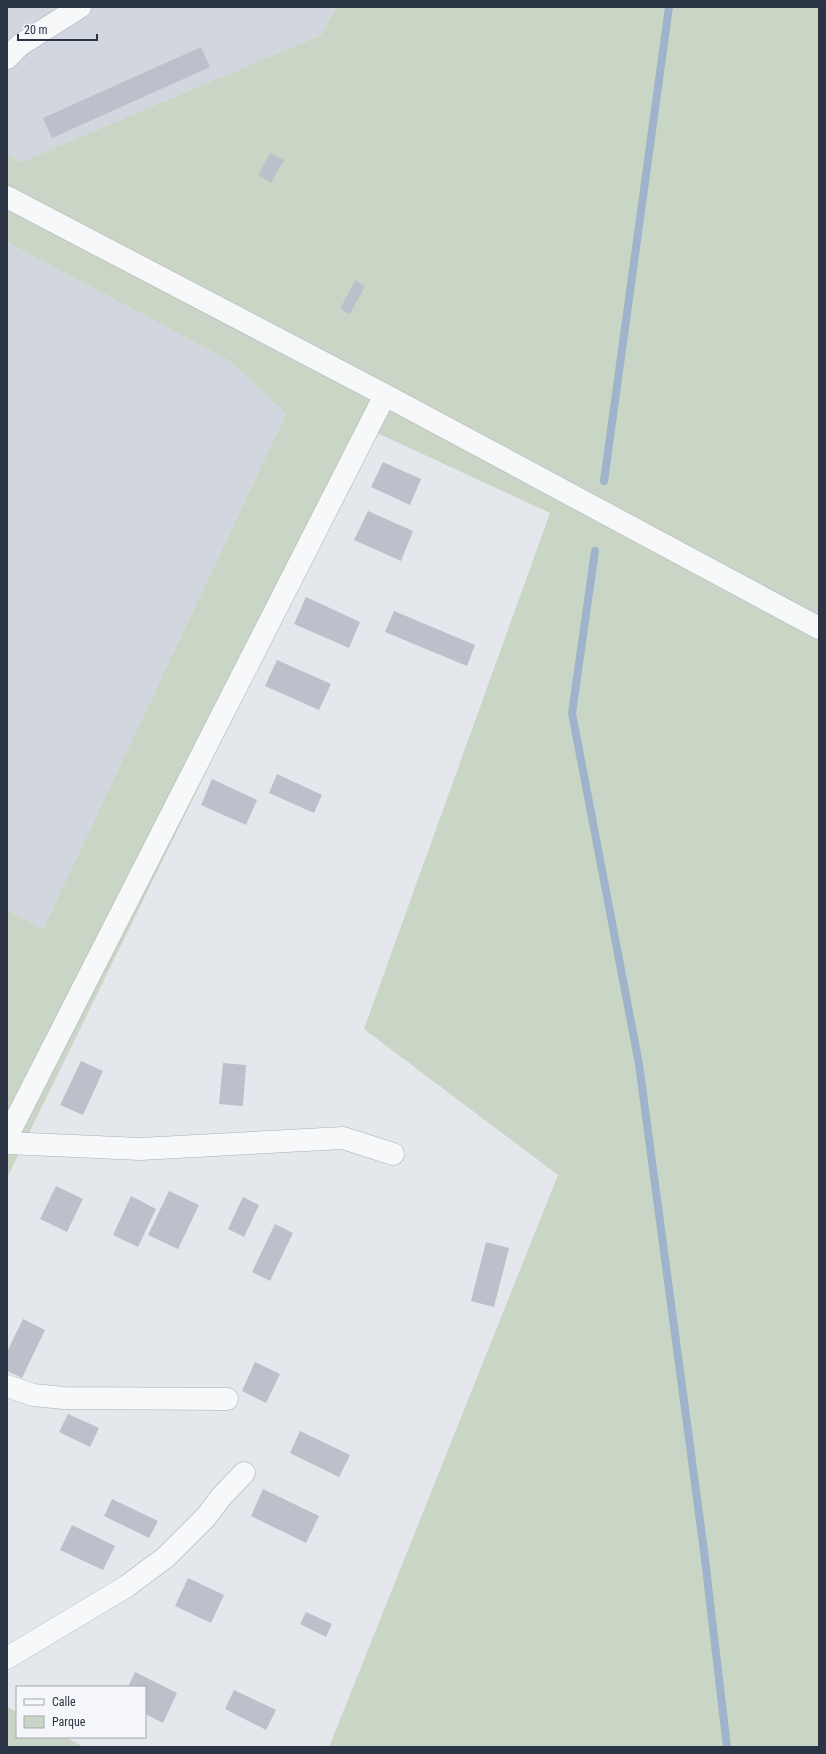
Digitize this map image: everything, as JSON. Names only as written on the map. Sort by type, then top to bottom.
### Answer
[{"type":"street","points":[[7,58],[20,45],[80,7]]},
{"type":"street","points":[[7,197],[385,395],[819,628]]},
{"type":"street","points":[[7,1137],[385,395]]},
{"type":"street","points":[[7,1143],[140,1149],[343,1138],[393,1154]]},
{"type":"street","points":[[7,1386],[33,1395],[64,1398],[227,1400]]},
{"type":"street","points":[[7,1658],[128,1586],[166,1557],[206,1517],[221,1497],[244,1473]]},
{"type":"shaded area","points":[[7,7],[337,7],[321,35],[21,162],[7,154]]},
{"type":"shaded area","points":[[7,242],[230,361],[286,414],[43,929],[7,911]]},
{"type":"green space","points":[[337,7],[819,7],[819,1747],[329,1747],[558,1175],[364,1029],[550,513],[373,431],[7,1178],[7,911],[43,929],[286,414],[230,361],[7,242],[7,154],[21,162],[321,35]]},
{"type":"green space","points":[[7,1707],[16,1712],[16,1738],[67,1738],[84,1747],[7,1747]]},
{"type":"building","points":[[201,47],[210,67],[52,138],[43,118]]},
{"type":"building","points":[[270,153],[284,160],[271,183],[258,175]]},
{"type":"building","points":[[355,280],[365,286],[350,314],[340,309]]},
{"type":"building","points":[[383,462],[421,479],[410,505],[371,487]]},
{"type":"building","points":[[368,511],[413,531],[401,561],[354,540]]},
{"type":"building","points":[[306,597],[360,622],[349,648],[294,624]]},
{"type":"building","points":[[394,611],[475,645],[467,666],[385,632]]},
{"type":"building","points":[[277,660],[331,684],[319,710],[265,686]]},
{"type":"building","points":[[277,774],[322,795],[314,813],[269,793]]},
{"type":"building","points":[[212,779],[257,800],[246,825],[201,805]]},
{"type":"building","points":[[81,1061],[103,1071],[83,1115],[60,1105]]},
{"type":"building","points":[[223,1063],[246,1065],[243,1106],[219,1104]]},
{"type":"building","points":[[56,1186],[83,1199],[67,1232],[40,1219]]},
{"type":"building","points":[[169,1191],[199,1205],[178,1249],[148,1235]]},
{"type":"building","points":[[131,1196],[156,1209],[138,1247],[113,1235]]},
{"type":"building","points":[[243,1197],[259,1205],[244,1237],[228,1229]]},
{"type":"building","points":[[275,1224],[293,1233],[270,1281],[252,1272]]},
{"type":"building","points":[[486,1242],[509,1248],[494,1307],[471,1301]]},
{"type":"building","points":[[23,1319],[45,1330],[22,1378],[7,1371],[7,1352]]},
{"type":"building","points":[[255,1362],[280,1374],[266,1403],[242,1391]]},
{"type":"building","points":[[68,1414],[99,1428],[90,1447],[59,1432]]},
{"type":"building","points":[[300,1431],[350,1455],[339,1477],[290,1453]]},
{"type":"building","points":[[263,1489],[319,1516],[306,1543],[251,1516]]},
{"type":"building","points":[[112,1499],[158,1521],[149,1538],[104,1516]]},
{"type":"building","points":[[72,1525],[115,1546],[103,1570],[60,1550]]},
{"type":"building","points":[[188,1578],[224,1595],[211,1623],[175,1606]]},
{"type":"building","points":[[306,1612],[332,1624],[326,1637],[300,1624]]},
{"type":"building","points":[[135,1672],[177,1693],[163,1723],[146,1714],[146,1686],[128,1686]]},
{"type":"building","points":[[234,1690],[276,1710],[266,1730],[225,1709]]},
{"type":"waterway","points":[[604,481],[669,7]]},
{"type":"waterway","points":[[595,551],[572,713],[639,1064],[704,1551],[727,1747]]}]
